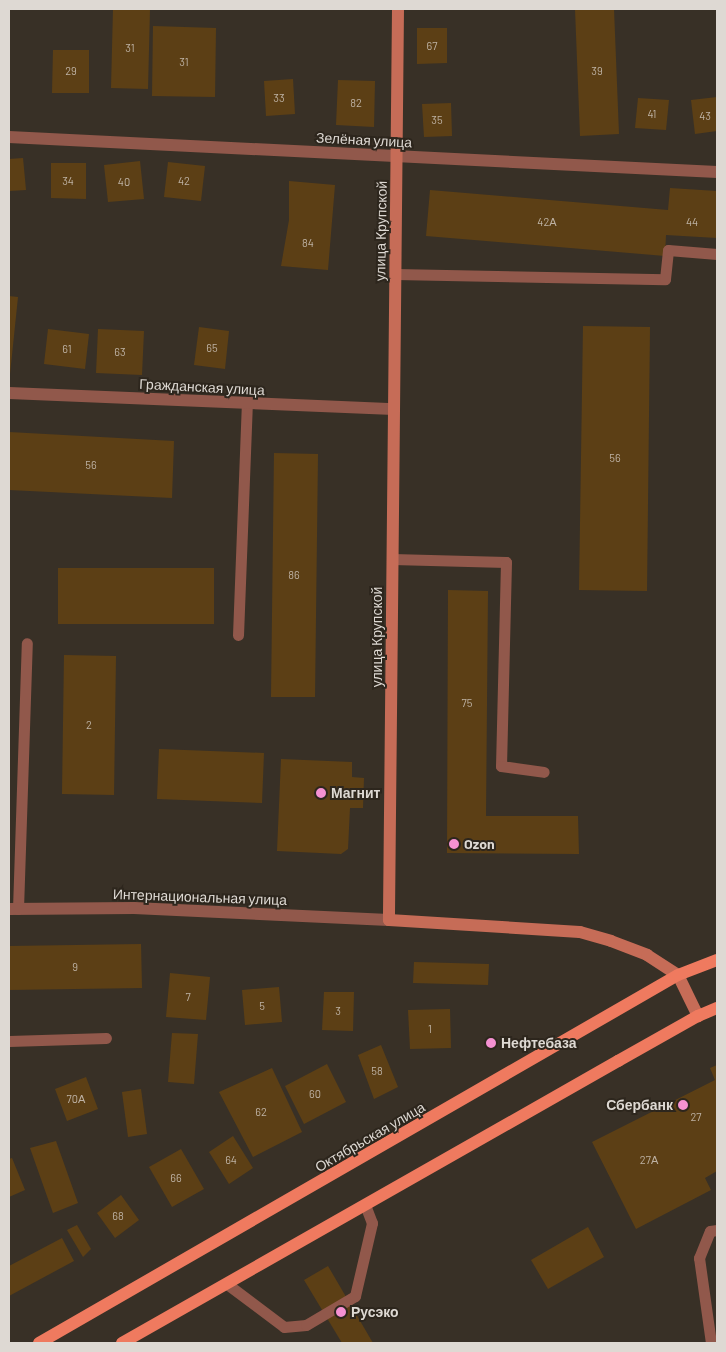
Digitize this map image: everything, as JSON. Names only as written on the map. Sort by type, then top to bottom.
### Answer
[{"type":"main road","name":"Октябрьская улица","points":[[40,1343],[678,975],[717,960]]},
{"type":"main road","points":[[122,1343],[698,1016],[717,1008]]},
{"type":"street","name":"улица Крупской","points":[[389,920],[398,9]]},
{"type":"street","name":"Зелёная улица","points":[[9,137],[717,172]]},
{"type":"street","name":"Гражданская улица","points":[[9,393],[394,410]]},
{"type":"street","name":"Интернациональная улица","points":[[14,909],[134,908],[389,920]]},
{"type":"street","points":[[389,920],[580,932],[611,940],[647,955],[678,975],[698,1016]]},
{"type":"lane","points":[[395,274],[665,279],[668,250],[717,254]]},
{"type":"lane","points":[[238,635],[247,404]]},
{"type":"lane","points":[[392,559],[506,562],[501,766],[544,772]]},
{"type":"lane","points":[[14,909],[27,643]]},
{"type":"lane","points":[[9,1040],[106,1038]]},
{"type":"lane","points":[[227,1284],[284,1327],[306,1325],[354,1296],[372,1223],[366,1205]]},
{"type":"lane","points":[[711,1343],[699,1258],[710,1232],[717,1230]]},
{"type":"building","points":[[113,9],[150,9],[148,89],[111,88]]},
{"type":"building","points":[[575,9],[614,9],[619,134],[580,136]]},
{"type":"building","points":[[153,26],[216,28],[215,97],[152,96]]},
{"type":"building","points":[[417,28],[447,28],[447,63],[417,64]]},
{"type":"building","points":[[53,50],[89,50],[89,93],[52,93]]},
{"type":"building","points":[[293,79],[295,114],[266,116],[264,81]]},
{"type":"building","points":[[338,80],[375,81],[374,127],[336,125]]},
{"type":"building","points":[[717,97],[717,131],[695,134],[691,100]]},
{"type":"building","points":[[638,98],[669,100],[666,130],[635,128]]},
{"type":"building","points":[[451,103],[452,136],[424,137],[422,104]]},
{"type":"building","points":[[23,158],[26,190],[9,191],[9,159]]},
{"type":"building","points":[[140,161],[144,199],[108,202],[104,165]]},
{"type":"building","points":[[168,162],[205,166],[201,201],[164,197]]},
{"type":"building","points":[[51,163],[86,163],[86,199],[51,198]]},
{"type":"building","points":[[289,181],[335,185],[328,270],[281,266],[289,220]]},
{"type":"building","points":[[670,188],[717,191],[717,238],[666,235],[665,256],[426,236],[430,190],[668,210]]},
{"type":"building","points":[[9,296],[18,297],[10,374],[9,374]]},
{"type":"building","points":[[583,326],[650,327],[647,591],[579,590]]},
{"type":"building","points":[[199,327],[229,331],[225,369],[194,365]]},
{"type":"building","points":[[48,329],[89,334],[85,369],[44,364]]},
{"type":"building","points":[[98,329],[144,331],[142,375],[96,373]]},
{"type":"building","points":[[9,432],[174,441],[172,498],[9,490]]},
{"type":"building","points":[[274,453],[318,454],[315,697],[271,697]]},
{"type":"building","points":[[58,568],[214,568],[214,624],[58,624]]},
{"type":"building","points":[[448,590],[488,591],[486,816],[578,816],[579,854],[447,853]]},
{"type":"building","points":[[64,655],[116,656],[114,795],[62,794]]},
{"type":"building","points":[[159,749],[264,753],[262,803],[157,799]]},
{"type":"building","name":"Магнит","points":[[281,759],[352,762],[352,777],[364,778],[363,808],[350,808],[348,849],[341,854],[277,851]]},
{"type":"building","points":[[141,944],[142,988],[9,990],[9,946]]},
{"type":"building","points":[[414,962],[489,964],[488,985],[413,983]]},
{"type":"building","points":[[170,973],[210,977],[206,1020],[166,1017]]},
{"type":"building","points":[[279,987],[282,1022],[245,1025],[242,990]]},
{"type":"building","points":[[324,992],[354,992],[353,1031],[322,1030]]},
{"type":"building","points":[[450,1009],[451,1048],[410,1049],[408,1010]]},
{"type":"building","points":[[172,1033],[198,1034],[194,1084],[168,1082]]},
{"type":"building","points":[[381,1045],[398,1087],[374,1099],[358,1055]]},
{"type":"building","points":[[327,1064],[346,1102],[304,1124],[285,1086]]},
{"type":"building","points":[[717,1065],[717,1171],[705,1178],[711,1190],[636,1229],[592,1142],[715,1080],[710,1068]]},
{"type":"building","points":[[272,1068],[302,1132],[253,1157],[219,1092]]},
{"type":"building","points":[[86,1077],[98,1109],[67,1121],[55,1089]]},
{"type":"building","points":[[141,1089],[147,1134],[128,1137],[122,1092]]},
{"type":"building","points":[[233,1136],[253,1168],[229,1184],[209,1152]]},
{"type":"building","points":[[56,1141],[78,1203],[53,1213],[30,1148]]},
{"type":"building","points":[[181,1149],[204,1189],[172,1207],[149,1167]]},
{"type":"building","points":[[12,1158],[25,1190],[9,1197],[9,1159]]},
{"type":"building","points":[[121,1195],[139,1220],[115,1238],[97,1213]]},
{"type":"building","points":[[77,1225],[91,1249],[83,1257],[67,1230]]},
{"type":"building","points":[[588,1227],[604,1257],[548,1289],[531,1260]]},
{"type":"building","points":[[62,1238],[74,1261],[9,1296],[9,1266]]},
{"type":"building","points":[[328,1266],[373,1343],[342,1343],[304,1280]]},
{"type":"place","name":"Магнит","points":[[321,793]]},
{"type":"place","name":"Ozon","points":[[454,844]]},
{"type":"place","name":"Нефтебаза","points":[[491,1043]]},
{"type":"place","name":"Сбербанк","points":[[683,1105]]},
{"type":"place","name":"Русэко","points":[[341,1312]]}]
